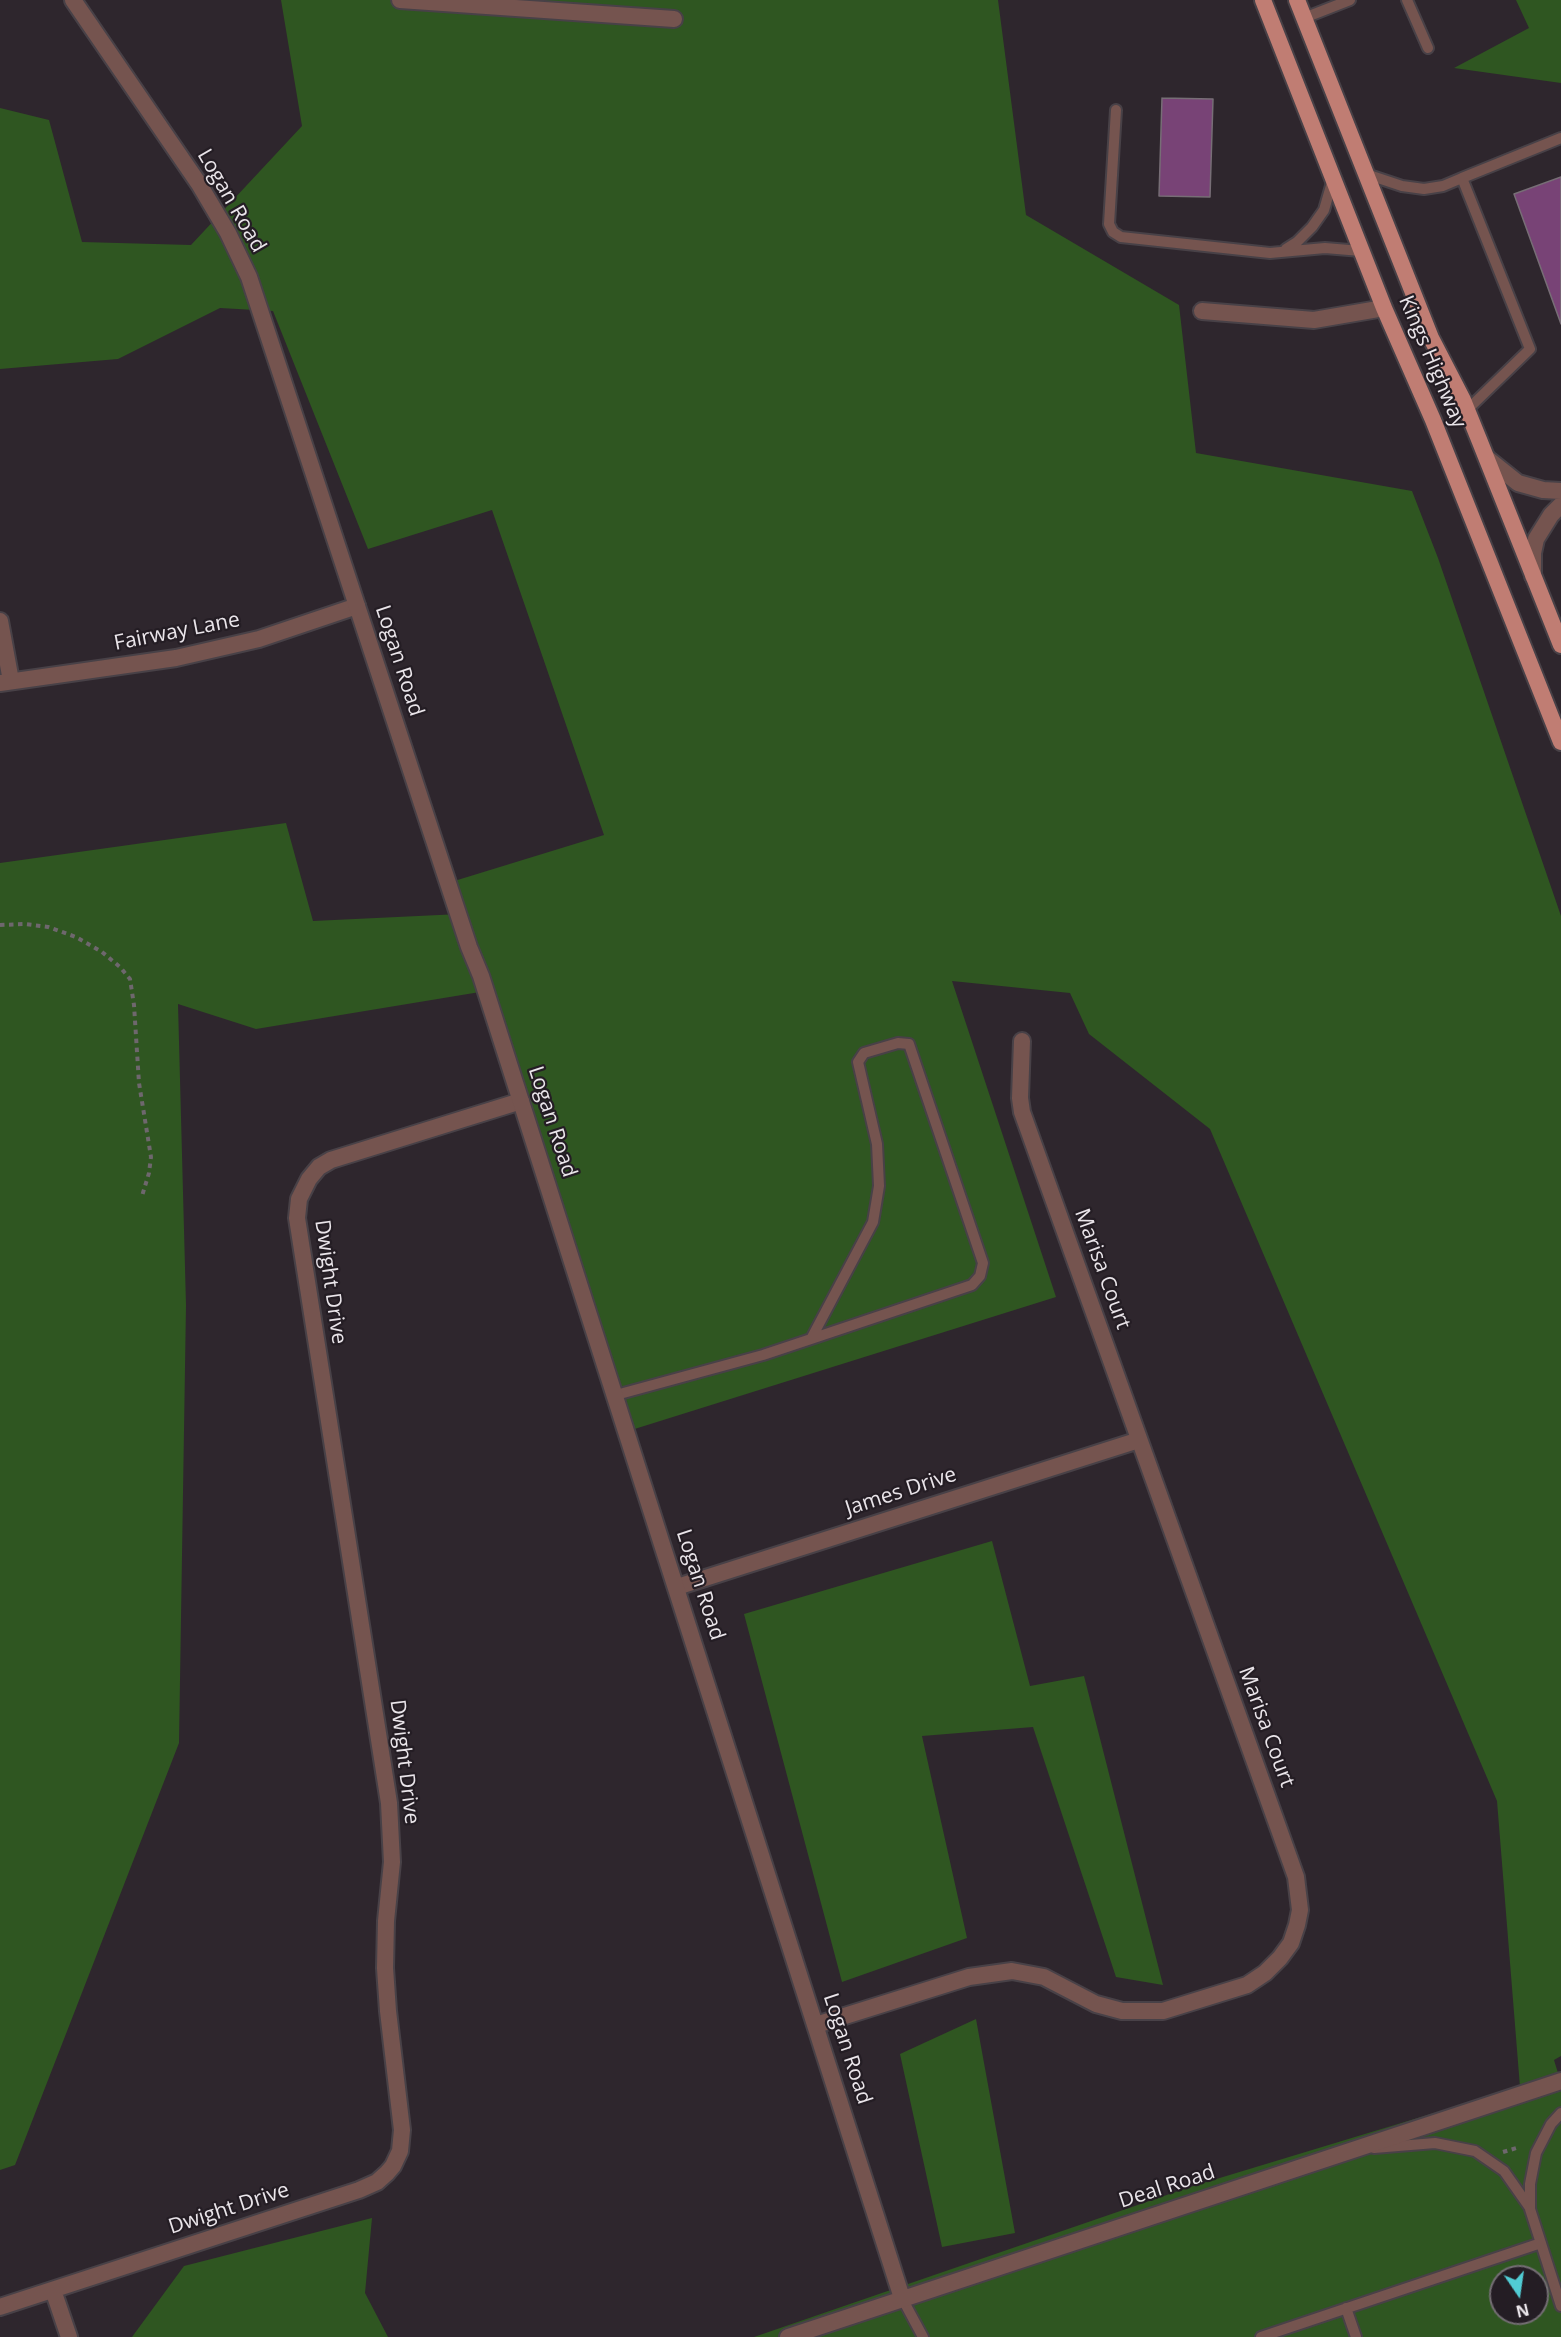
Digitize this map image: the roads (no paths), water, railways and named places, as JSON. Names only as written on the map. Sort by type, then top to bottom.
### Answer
[{"type":"main road","name":"Kings Highway","points":[[1263,0],[1361,251],[1433,420],[1561,742]]},
{"type":"main road","name":"Kings Highway","points":[[1297,0],[1431,338],[1467,410],[1488,459],[1561,645]]},
{"type":"street","name":"Logan Road","points":[[73,0],[199,184],[228,233],[249,277],[521,1101],[902,2298]]},
{"type":"street","points":[[400,0],[674,19]]},
{"type":"street","points":[[1202,311],[1314,320],[1384,308]]},
{"type":"street","points":[[1488,459],[1518,483],[1543,490],[1561,490]]},
{"type":"street","points":[[1533,577],[1533,553],[1536,539],[1551,515],[1561,505]]},
{"type":"street","name":"Fairway Lane","points":[[5,682],[176,658],[259,639],[357,606]]},
{"type":"street","points":[[0,621],[5,682]]},
{"type":"street","name":"Marisa Court","points":[[816,2025],[969,1977],[1012,1971],[1044,1977],[1096,2004],[1122,2011],[1163,2011],[1246,1985],[1265,1973],[1280,1958],[1290,1943],[1300,1910],[1296,1877],[1022,1112],[1020,1098],[1022,1041]]},
{"type":"street","name":"Dwight Drive","points":[[0,2307],[359,2190],[376,2182],[387,2173],[400,2151],[402,2130],[385,1968],[386,1921],[392,1862],[390,1803],[297,1218],[299,1199],[309,1179],[319,1167],[332,1160],[521,1101]]},
{"type":"street","name":"James Drive","points":[[677,1587],[1139,1440]]},
{"type":"street","name":"Deal Road","points":[[788,2337],[1561,2081]]},
{"type":"street","points":[[53,2290],[69,2337]]},
{"type":"lane","points":[[1407,0],[1428,48]]},
{"type":"lane","points":[[1305,18],[1347,1]]},
{"type":"lane","points":[[1116,110],[1109,224],[1113,232],[1121,237],[1270,253],[1325,248],[1361,251]]},
{"type":"lane","points":[[1366,174],[1402,186],[1424,189],[1443,186],[1561,138]]},
{"type":"lane","points":[[1462,178],[1530,349],[1467,410]]},
{"type":"lane","points":[[1285,250],[1312,227],[1324,210],[1333,179]]},
{"type":"lane","points":[[615,1395],[763,1355],[972,1286],[980,1276],[983,1263],[909,1044],[898,1043],[864,1053],[858,1062],[877,1144],[879,1186],[873,1222],[811,1339]]},
{"type":"lane","points":[[1530,2209],[1530,2184],[1536,2153],[1551,2124],[1561,2113]]},
{"type":"lane","points":[[1353,2150],[1435,2143],[1474,2151],[1504,2171],[1530,2209],[1561,2306]]},
{"type":"lane","points":[[1261,2337],[1541,2243]]},
{"type":"lane","points":[[902,2298],[923,2337]]},
{"type":"lane","points":[[1346,2308],[1356,2337]]}]
